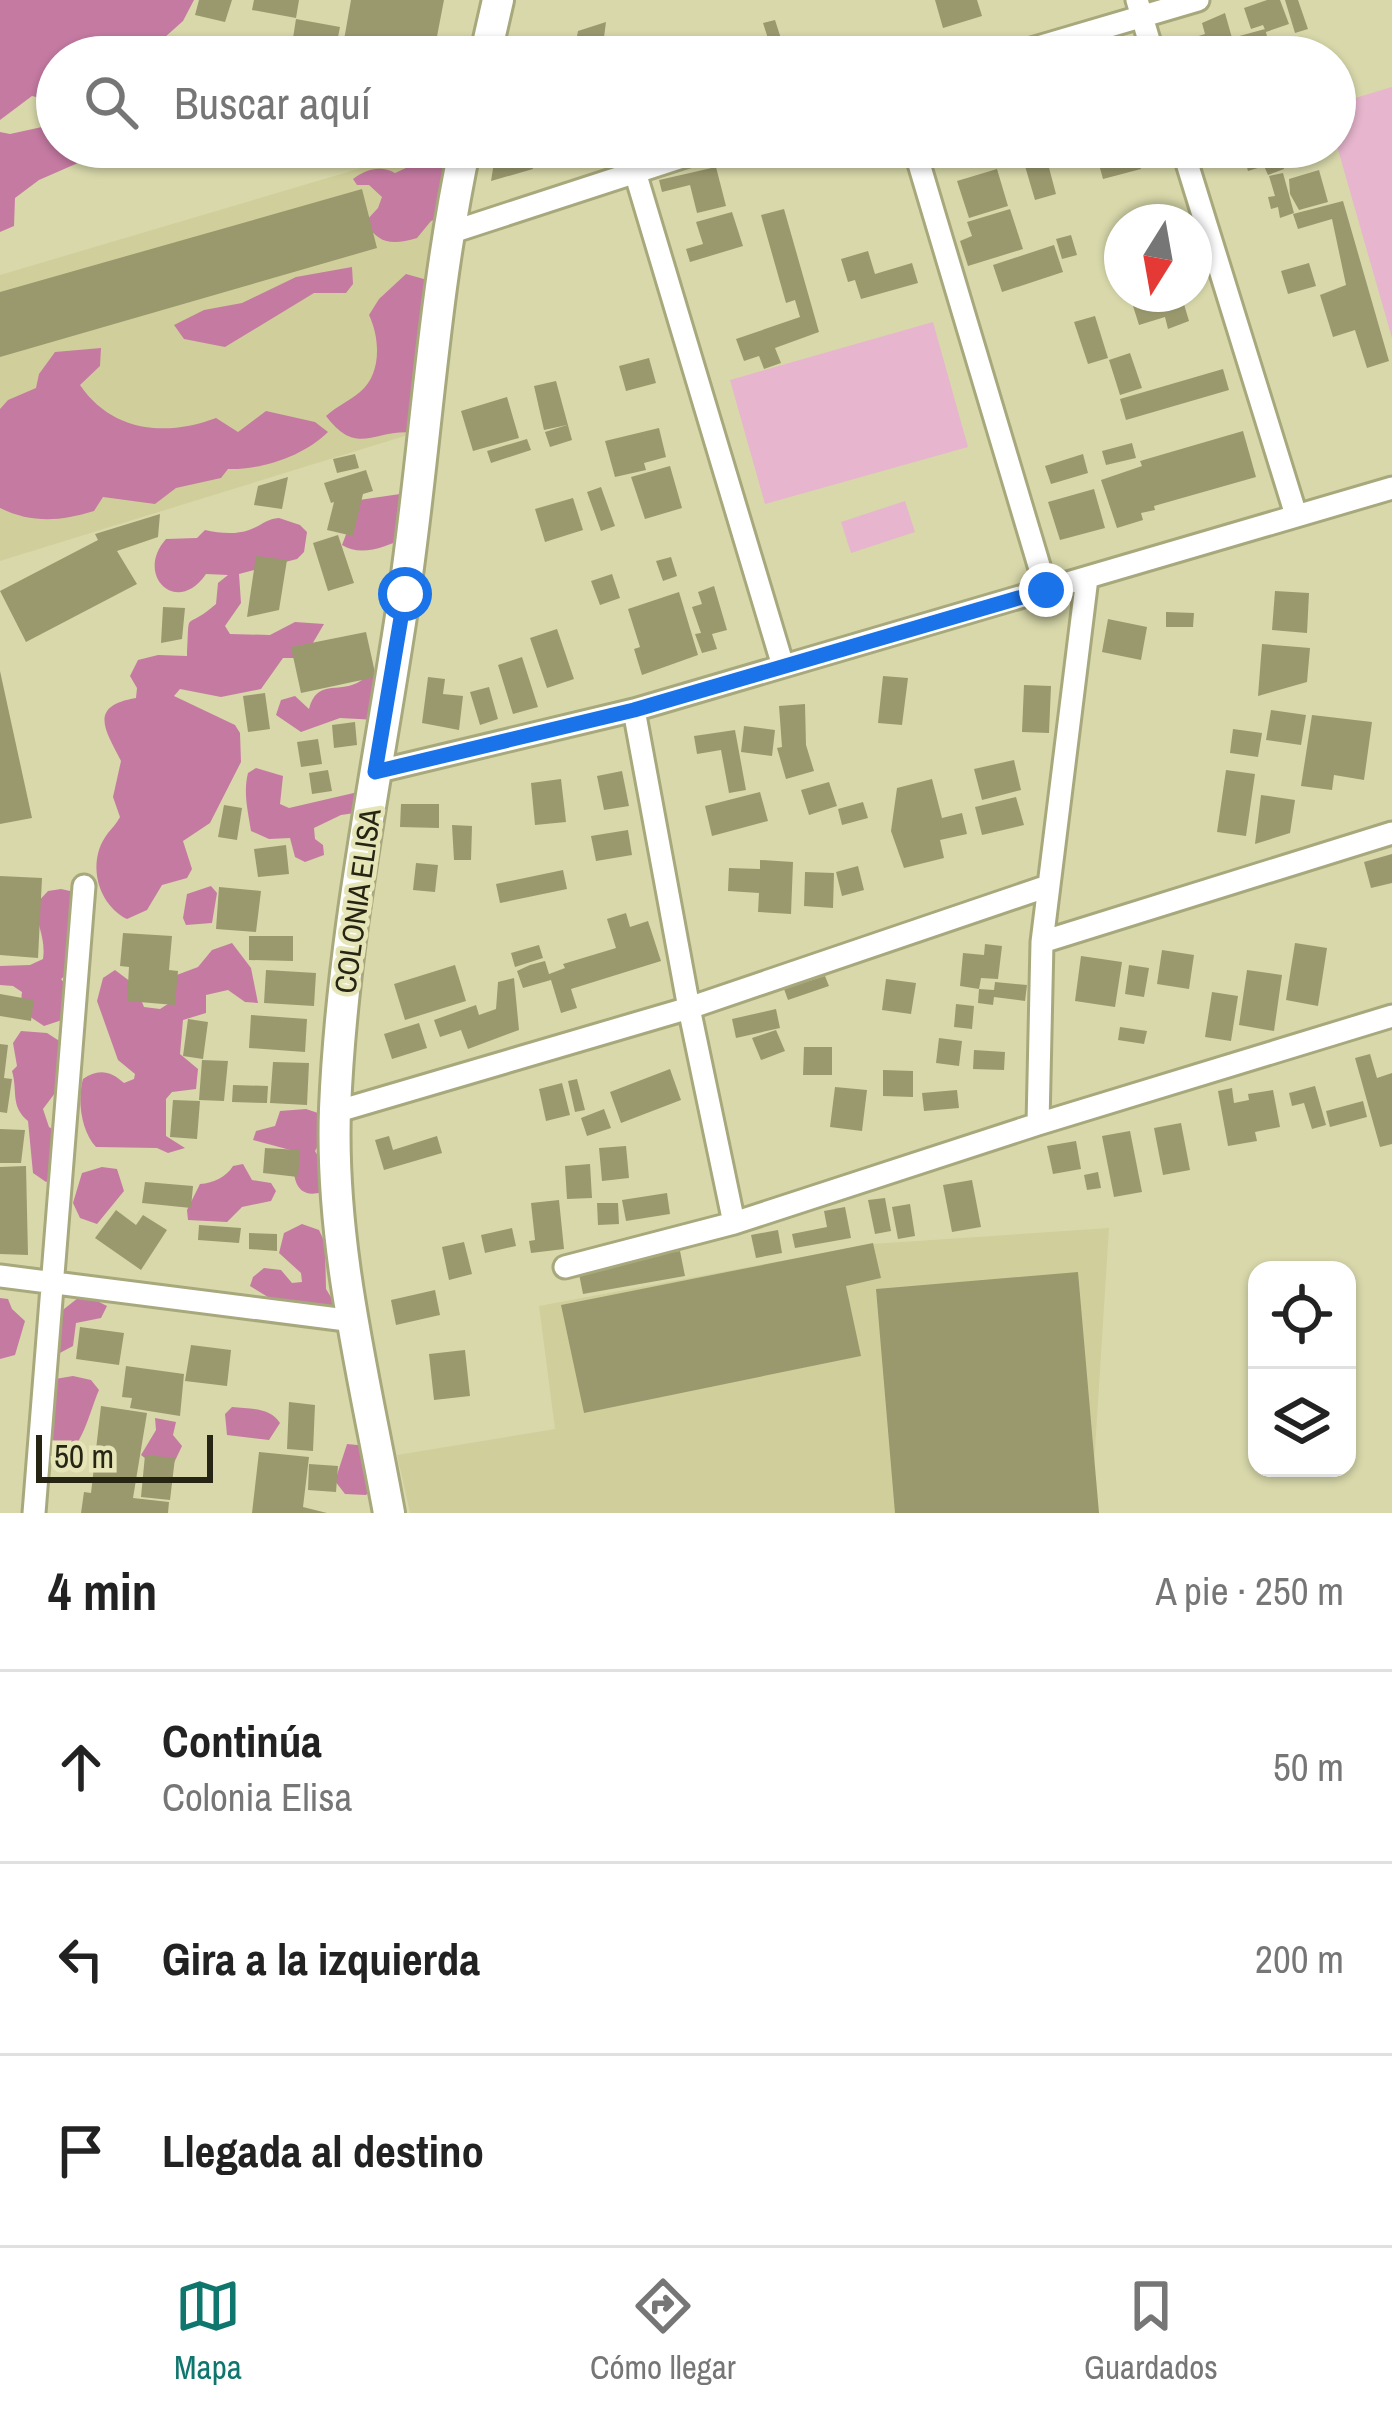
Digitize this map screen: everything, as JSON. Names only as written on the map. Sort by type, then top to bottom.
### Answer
[{"type":"street","points":[[490,36],[498,0]]},
{"type":"street","points":[[1063,36],[1139,9],[1198,0]]},
{"type":"street","name":"COLONIA ELISA","points":[[389,1513],[340,1241],[335,1112],[348,948],[405,594],[446,234],[460,168]]},
{"type":"street","points":[[446,234],[647,168]]},
{"type":"street","points":[[920,168],[1046,590]]},
{"type":"street","points":[[1189,168],[1296,515]]},
{"type":"street","points":[[635,172],[784,666]]},
{"type":"street","points":[[375,772],[634,710],[1392,488]]},
{"type":"street","points":[[1038,1124],[1042,942],[1087,578]]},
{"type":"street","points":[[634,710],[688,1008],[734,1223]]},
{"type":"street","points":[[1042,942],[1392,832]]},
{"type":"street","points":[[34,1513],[84,886]]},
{"type":"street","points":[[335,1112],[688,1008],[1048,886]]},
{"type":"street","points":[[565,1267],[734,1223],[1392,1016]]},
{"type":"street","points":[[0,1276],[354,1321]]},
{"type":"shaded area","points":[[0,0],[194,0],[183,21],[166,36],[36,36],[36,97],[0,120]]},
{"type":"shaded area","points":[[1392,87],[1392,338],[1343,168],[1356,168],[1356,98]]},
{"type":"shaded area","points":[[36,128],[36,168],[66,168],[15,198],[14,226],[0,232],[0,132]]},
{"type":"shaded area","points":[[361,168],[453,168],[408,435],[0,561],[0,275]]},
{"type":"shaded area","points":[[406,168],[449,168],[439,218],[417,238],[394,242],[381,239],[365,222],[382,197],[353,179],[374,169],[395,173]]},
{"type":"shaded area","points":[[352,267],[353,284],[346,293],[314,293],[225,347],[184,339],[174,325],[204,310],[242,303],[296,277]]},
{"type":"shaded area","points":[[406,274],[431,281],[417,433],[348,436],[326,416],[360,392],[372,376],[377,345],[369,315]]},
{"type":"shaded area","points":[[933,322],[968,447],[765,504],[730,380]]},
{"type":"shaded area","points":[[101,348],[100,366],[80,385],[93,401],[124,421],[159,428],[216,418],[238,432],[266,411],[315,422],[328,432],[295,455],[228,469],[221,478],[176,488],[155,504],[103,497],[94,511],[47,519],[0,508],[0,409],[8,400],[36,388],[39,374],[55,352]]},
{"type":"shaded area","points":[[407,493],[405,538],[365,550],[342,545],[359,500]]},
{"type":"shaded area","points":[[905,501],[915,532],[851,553],[841,522]]},
{"type":"shaded area","points":[[279,518],[307,532],[304,552],[297,559],[239,574],[241,603],[225,626],[230,634],[270,635],[295,622],[324,624],[304,658],[283,658],[261,689],[221,697],[180,689],[174,696],[235,725],[240,733],[241,762],[210,823],[183,841],[192,869],[187,878],[162,885],[147,910],[127,919],[108,903],[96,869],[101,844],[120,817],[113,797],[121,761],[106,730],[106,714],[111,707],[136,698],[130,676],[138,660],[187,656],[190,622],[216,604],[218,583],[228,575],[206,574],[183,592],[172,591],[157,577],[157,553],[166,539],[197,538],[205,530],[244,532]]},
{"type":"shaded area","points":[[377,674],[377,720],[340,718],[301,732],[276,715],[281,700],[295,696],[309,709],[322,690],[350,686]]},
{"type":"shaded area","points":[[256,768],[283,776],[280,804],[289,808],[358,792],[361,812],[341,815],[314,828],[324,855],[305,862],[295,857],[290,838],[269,839],[251,831],[246,788],[248,773]]},
{"type":"shaded area","points":[[211,886],[217,893],[212,923],[186,925],[187,894]]},
{"type":"shaded area","points":[[48,891],[79,893],[72,970],[61,979],[71,991],[68,1018],[44,1026],[24,1009],[22,992],[0,985],[0,966],[30,965],[43,959],[35,905]]},
{"type":"shaded area","points":[[232,943],[251,968],[258,1003],[245,1002],[228,990],[206,995],[206,1013],[183,1020],[180,1054],[198,1069],[196,1089],[172,1092],[166,1099],[166,1136],[185,1148],[168,1153],[157,1148],[96,1147],[82,1114],[83,1079],[104,1072],[124,1083],[135,1074],[118,1060],[97,1001],[103,978],[115,970],[135,985],[144,1007],[160,1009],[171,1002],[174,976],[198,967],[212,950]]},
{"type":"shaded area","points":[[21,1031],[47,1033],[64,1044],[61,1085],[43,1109],[49,1127],[60,1134],[56,1175],[46,1182],[33,1173],[28,1121],[16,1098],[13,1043]]},
{"type":"shaded area","points":[[306,1109],[321,1114],[322,1139],[315,1151],[322,1163],[322,1192],[312,1194],[296,1183],[294,1151],[253,1140],[256,1131],[275,1126],[280,1111]]},
{"type":"shaded area","points":[[243,1164],[252,1180],[271,1183],[276,1191],[271,1201],[242,1207],[227,1222],[188,1220],[187,1210],[200,1184]]},
{"type":"shaded area","points":[[102,1167],[117,1169],[124,1191],[97,1224],[80,1218],[73,1203],[82,1173]]},
{"type":"shaded area","points":[[302,1224],[319,1230],[325,1243],[326,1289],[337,1307],[335,1321],[281,1305],[250,1286],[264,1268],[281,1270],[292,1283],[302,1282],[301,1273],[279,1253],[284,1233]]},
{"type":"shaded area","points":[[1109,1228],[1091,1513],[410,1513],[397,1455],[555,1429],[539,1306],[872,1244]]},
{"type":"shaded area","points":[[83,1294],[107,1306],[101,1318],[76,1323],[73,1346],[56,1355],[59,1313]]},
{"type":"shaded area","points":[[0,1298],[8,1299],[25,1321],[15,1355],[0,1359]]},
{"type":"shaded area","points":[[55,1379],[91,1380],[99,1390],[79,1439],[58,1462],[46,1455]]},
{"type":"shaded area","points":[[232,1407],[265,1411],[280,1423],[269,1440],[227,1435],[225,1414]]},
{"type":"shaded area","points":[[155,1418],[176,1422],[173,1435],[182,1446],[172,1467],[141,1455],[156,1430]]},
{"type":"shaded area","points":[[347,1444],[367,1446],[373,1487],[366,1495],[345,1494],[335,1481]]},
{"type":"building","points":[[199,0],[232,0],[225,22],[195,15]]},
{"type":"building","points":[[254,0],[299,0],[296,18],[252,10]]},
{"type":"building","points":[[351,0],[444,0],[437,36],[345,36]]},
{"type":"building","points":[[935,0],[977,0],[982,16],[943,28]]},
{"type":"building","points":[[1280,0],[1289,24],[1266,32],[1263,25],[1251,29],[1244,8]]},
{"type":"building","points":[[1285,0],[1298,0],[1308,29],[1295,33]]},
{"type":"building","points":[[1225,13],[1231,36],[1198,36],[1205,34],[1202,23]]},
{"type":"building","points":[[296,19],[340,27],[338,36],[293,36]]},
{"type":"building","points":[[775,20],[780,36],[767,36],[763,23]]},
{"type":"building","points":[[606,22],[604,36],[577,36],[578,31]]},
{"type":"building","points":[[1265,29],[1267,36],[1239,36]]},
{"type":"building","points":[[493,168],[533,168],[533,169],[491,181]]},
{"type":"building","points":[[716,168],[726,206],[697,213],[690,185],[662,192],[659,180]]},
{"type":"building","points":[[1026,168],[1049,168],[1056,194],[1035,200]]},
{"type":"building","points":[[1100,168],[1141,169],[1103,179]]},
{"type":"building","points":[[997,169],[1008,206],[969,218],[957,181]]},
{"type":"building","points":[[1319,170],[1328,202],[1299,210],[1290,194],[1289,179]]},
{"type":"building","points":[[1283,173],[1294,213],[1280,218],[1278,207],[1271,209],[1268,197],[1275,196],[1269,176]]},
{"type":"building","points":[[362,189],[377,248],[0,357],[0,292]]},
{"type":"building","points":[[1343,201],[1389,361],[1367,368],[1355,330],[1333,337],[1320,295],[1346,285],[1332,219],[1298,229],[1293,214]]},
{"type":"building","points":[[784,209],[819,332],[775,348],[781,363],[764,369],[759,356],[744,361],[736,339],[800,317],[795,300],[786,303],[761,215]]},
{"type":"building","points":[[1010,209],[1023,249],[968,266],[960,241],[972,236],[967,222]]},
{"type":"building","points":[[732,212],[743,246],[690,262],[686,249],[703,244],[696,222]]},
{"type":"building","points":[[1071,235],[1077,255],[1062,259],[1056,239]]},
{"type":"building","points":[[1054,245],[1063,272],[1002,292],[993,265]]},
{"type":"building","points":[[868,251],[875,274],[912,263],[918,283],[861,299],[855,280],[848,282],[841,259]]},
{"type":"building","points":[[1309,263],[1316,286],[1288,294],[1281,271]]},
{"type":"building","points":[[1135,312],[1186,312],[1189,321],[1168,329],[1165,317],[1139,325]]},
{"type":"building","points":[[1095,316],[1108,358],[1088,364],[1074,322]]},
{"type":"building","points":[[1130,353],[1142,388],[1120,395],[1109,360]]},
{"type":"building","points":[[649,358],[656,383],[626,391],[619,366]]},
{"type":"building","points":[[1223,369],[1229,390],[1126,420],[1120,399]]},
{"type":"building","points":[[556,381],[572,440],[550,447],[545,432],[567,425],[544,430],[534,386]]},
{"type":"building","points":[[507,397],[519,438],[473,451],[461,411]]},
{"type":"building","points":[[659,428],[666,457],[644,463],[646,470],[615,477],[605,441]]},
{"type":"building","points":[[1243,431],[1256,477],[1154,506],[1155,510],[1141,513],[1143,520],[1117,528],[1101,480],[1142,466],[1140,461]]},
{"type":"building","points":[[527,439],[531,450],[491,463],[487,451]]},
{"type":"building","points":[[1132,443],[1136,458],[1106,465],[1102,451]]},
{"type":"building","points":[[355,454],[359,468],[337,473],[333,459]]},
{"type":"building","points":[[1083,454],[1088,473],[1051,484],[1045,466]]},
{"type":"building","points":[[670,466],[682,508],[645,519],[631,477]]},
{"type":"building","points":[[366,470],[373,491],[363,494],[353,536],[327,530],[334,502],[324,483]]},
{"type":"building","points":[[288,477],[282,509],[254,505],[258,486]]},
{"type":"building","points":[[601,487],[615,526],[601,531],[587,492]]},
{"type":"building","points":[[1094,489],[1105,528],[1060,540],[1048,502]]},
{"type":"building","points":[[573,498],[583,530],[545,542],[535,509]]},
{"type":"building","points":[[160,514],[158,537],[117,551],[137,584],[26,642],[0,591],[98,540],[95,534]]},
{"type":"building","points":[[338,535],[354,583],[328,591],[313,543]]},
{"type":"building","points":[[256,556],[287,560],[279,610],[247,617]]},
{"type":"building","points":[[671,557],[677,576],[663,581],[656,561]]},
{"type":"building","points":[[612,574],[620,598],[600,605],[591,581]]},
{"type":"building","points":[[714,586],[727,630],[712,634],[717,649],[702,653],[692,607],[702,604],[698,592]]},
{"type":"building","points":[[1275,591],[1309,593],[1307,633],[1272,630]]},
{"type":"building","points":[[679,592],[698,655],[642,675],[634,649],[640,647],[628,609]]},
{"type":"building","points":[[163,607],[185,608],[182,639],[161,643]]},
{"type":"building","points":[[1166,612],[1194,613],[1193,627],[1166,627]]},
{"type":"building","points":[[1108,619],[1147,627],[1141,660],[1102,652]]},
{"type":"building","points":[[557,629],[574,679],[547,688],[530,638]]},
{"type":"building","points":[[366,632],[376,677],[301,693],[291,647]]},
{"type":"building","points":[[1262,644],[1310,648],[1307,682],[1258,696]]},
{"type":"building","points":[[522,657],[538,707],[513,714],[498,665]]},
{"type":"building","points":[[0,671],[32,818],[0,824]]},
{"type":"building","points":[[883,676],[908,678],[902,725],[878,723]]},
{"type":"building","points":[[428,677],[445,679],[443,694],[463,696],[459,730],[422,723]]},
{"type":"building","points":[[1024,685],[1051,686],[1049,733],[1022,732]]},
{"type":"building","points":[[489,687],[498,719],[480,725],[470,692]]},
{"type":"building","points":[[265,693],[270,729],[248,732],[243,696]]},
{"type":"building","points":[[805,704],[806,745],[814,771],[786,779],[777,748],[782,747],[779,706]]},
{"type":"building","points":[[1271,710],[1306,715],[1301,745],[1266,740]]},
{"type":"building","points":[[1312,715],[1372,722],[1364,780],[1334,775],[1332,790],[1301,786]]},
{"type":"building","points":[[355,722],[357,745],[334,748],[332,725]]},
{"type":"building","points":[[744,726],[775,730],[772,756],[741,752]]},
{"type":"building","points":[[1233,729],[1262,733],[1258,757],[1230,753]]},
{"type":"building","points":[[735,730],[746,790],[729,793],[721,750],[697,754],[694,736]]},
{"type":"building","points":[[318,739],[322,764],[301,767],[297,742]]},
{"type":"building","points":[[1014,760],[1021,790],[982,800],[974,769]]},
{"type":"building","points":[[328,770],[332,791],[312,794],[309,773]]},
{"type":"building","points":[[1226,770],[1255,774],[1246,836],[1217,832]]},
{"type":"building","points":[[622,771],[629,806],[604,810],[597,776]]},
{"type":"building","points":[[561,779],[566,822],[535,825],[531,783]]},
{"type":"building","points":[[932,779],[942,818],[962,813],[967,834],[940,840],[944,858],[904,868],[891,831],[897,788]]},
{"type":"building","points":[[829,782],[837,806],[809,815],[801,790]]},
{"type":"building","points":[[760,792],[768,821],[712,836],[705,806]]},
{"type":"building","points":[[1261,795],[1295,800],[1290,833],[1255,844]]},
{"type":"building","points":[[1016,797],[1024,825],[982,835],[975,807]]},
{"type":"building","points":[[863,802],[868,818],[842,825],[838,809]]},
{"type":"building","points":[[401,804],[439,804],[439,828],[400,827]]},
{"type":"building","points":[[224,805],[242,808],[237,840],[218,837]]},
{"type":"building","points":[[452,825],[472,826],[471,860],[454,860]]},
{"type":"building","points":[[628,830],[632,855],[596,861],[591,836]]},
{"type":"building","points":[[286,845],[289,874],[258,877],[254,849]]},
{"type":"building","points":[[1392,854],[1392,883],[1371,888],[1364,862]]},
{"type":"building","points":[[760,860],[793,862],[791,914],[758,912],[759,893],[728,891],[729,868],[760,869]]},
{"type":"building","points":[[416,863],[438,865],[435,892],[413,890]]},
{"type":"building","points":[[858,866],[864,890],[842,896],[836,872]]},
{"type":"building","points":[[563,870],[567,889],[500,903],[496,884]]},
{"type":"building","points":[[805,872],[834,873],[833,908],[804,906]]},
{"type":"building","points":[[0,876],[42,878],[38,958],[0,955]]},
{"type":"building","points":[[219,887],[261,891],[256,932],[216,929]]},
{"type":"building","points":[[626,913],[630,927],[648,921],[661,961],[571,989],[577,1008],[561,1013],[551,980],[523,988],[517,971],[530,965],[545,961],[549,974],[565,968],[563,964],[616,948],[607,919]]},
{"type":"building","points":[[123,933],[172,936],[169,970],[178,971],[175,1005],[127,1001],[129,967],[120,966]]},
{"type":"building","points":[[249,936],[293,936],[293,961],[249,960]]},
{"type":"building","points":[[1295,943],[1327,948],[1318,1006],[1286,1000]]},
{"type":"building","points":[[985,944],[1002,946],[998,979],[981,978],[979,989],[960,986],[963,953],[984,955]]},
{"type":"building","points":[[539,945],[543,958],[515,967],[511,953]]},
{"type":"building","points":[[1162,950],[1194,955],[1189,989],[1157,984]]},
{"type":"building","points":[[1081,956],[1122,962],[1115,1007],[1075,1001]]},
{"type":"building","points":[[455,965],[466,1001],[405,1020],[394,984]]},
{"type":"building","points":[[1129,965],[1149,968],[1144,997],[1125,994]]},
{"type":"building","points":[[266,970],[316,973],[314,1006],[264,1003]]},
{"type":"building","points":[[1247,970],[1282,975],[1274,1031],[1239,1025]]},
{"type":"building","points":[[825,976],[829,986],[788,1000],[784,989]]},
{"type":"building","points":[[514,978],[519,1030],[468,1049],[461,1030],[440,1037],[434,1020],[476,1005],[479,1015],[496,1009],[498,982]]},
{"type":"building","points":[[886,979],[916,983],[911,1014],[882,1010]]},
{"type":"building","points":[[995,982],[1027,985],[1025,1001],[994,997],[993,1005],[978,1003],[979,989],[994,990]]},
{"type":"building","points":[[1212,992],[1238,996],[1231,1041],[1205,1037]]},
{"type":"building","points":[[0,994],[34,1000],[31,1021],[0,1016]]},
{"type":"building","points":[[956,1004],[974,1006],[972,1029],[954,1027]]},
{"type":"building","points":[[776,1009],[780,1028],[736,1038],[732,1019]]},
{"type":"building","points":[[251,1015],[307,1019],[305,1052],[249,1048]]},
{"type":"building","points":[[188,1019],[208,1022],[203,1059],[183,1056]]},
{"type":"building","points":[[419,1023],[427,1048],[392,1059],[384,1034]]},
{"type":"building","points":[[1120,1027],[1147,1031],[1144,1044],[1118,1040]]},
{"type":"building","points":[[776,1030],[785,1051],[761,1060],[752,1038]]},
{"type":"building","points":[[939,1038],[962,1041],[959,1066],[936,1063]]},
{"type":"building","points":[[0,1044],[8,1045],[4,1078],[12,1079],[7,1113],[0,1112]]},
{"type":"building","points":[[804,1047],[832,1047],[832,1075],[803,1075]]},
{"type":"building","points":[[974,1050],[1005,1052],[1004,1070],[973,1069]]},
{"type":"building","points":[[1370,1054],[1377,1078],[1392,1073],[1392,1144],[1380,1147],[1355,1058]]},
{"type":"building","points":[[202,1060],[228,1061],[224,1101],[199,1100]]},
{"type":"building","points":[[273,1062],[309,1063],[307,1105],[270,1103]]},
{"type":"building","points":[[670,1069],[681,1100],[621,1123],[610,1092]]},
{"type":"building","points":[[883,1070],[913,1071],[913,1097],[883,1096]]},
{"type":"building","points":[[577,1079],[585,1110],[575,1112],[568,1081]]},
{"type":"building","points":[[562,1083],[570,1115],[546,1121],[539,1089]]},
{"type":"building","points":[[233,1085],[268,1086],[267,1103],[232,1102]]},
{"type":"building","points":[[1315,1086],[1326,1125],[1312,1129],[1304,1103],[1292,1106],[1289,1093]]},
{"type":"building","points":[[835,1087],[867,1090],[862,1131],[830,1127]]},
{"type":"building","points":[[1232,1088],[1234,1103],[1249,1100],[1248,1094],[1273,1090],[1280,1127],[1255,1132],[1257,1141],[1228,1146],[1218,1091]]},
{"type":"building","points":[[957,1090],[959,1108],[924,1111],[922,1093]]},
{"type":"building","points":[[173,1100],[200,1101],[197,1139],[170,1137]]},
{"type":"building","points":[[1363,1101],[1367,1117],[1330,1127],[1326,1111]]},
{"type":"building","points":[[604,1109],[611,1128],[587,1136],[581,1118]]},
{"type":"building","points":[[1181,1123],[1190,1170],[1163,1175],[1154,1128]]},
{"type":"building","points":[[0,1129],[25,1130],[21,1163],[0,1163]]},
{"type":"building","points":[[1130,1131],[1142,1192],[1114,1197],[1102,1136]]},
{"type":"building","points":[[389,1136],[393,1150],[437,1136],[442,1153],[384,1170],[375,1140]]},
{"type":"building","points":[[1076,1141],[1081,1169],[1053,1174],[1047,1146]]},
{"type":"building","points":[[626,1146],[629,1178],[602,1181],[599,1148]]},
{"type":"building","points":[[265,1148],[300,1150],[298,1177],[263,1173]]},
{"type":"building","points":[[590,1164],[592,1198],[567,1199],[565,1166]]},
{"type":"building","points":[[26,1166],[28,1255],[0,1254],[0,1167]]},
{"type":"building","points":[[1098,1172],[1101,1188],[1087,1190],[1084,1175]]},
{"type":"building","points":[[972,1180],[981,1227],[952,1232],[943,1185]]},
{"type":"building","points":[[145,1182],[193,1186],[191,1208],[142,1203]]},
{"type":"building","points":[[667,1193],[670,1214],[626,1221],[622,1200]]},
{"type":"building","points":[[885,1198],[891,1231],[875,1234],[868,1200]]},
{"type":"building","points":[[559,1200],[564,1249],[531,1253],[529,1241],[535,1240],[531,1203]]},
{"type":"building","points":[[597,1203],[618,1203],[619,1224],[598,1225]]},
{"type":"building","points":[[910,1204],[915,1236],[898,1239],[892,1207]]},
{"type":"building","points":[[845,1207],[851,1238],[795,1248],[792,1234],[827,1227],[824,1211]]},
{"type":"building","points":[[116,1210],[136,1225],[143,1215],[167,1230],[141,1270],[95,1238]]},
{"type":"building","points":[[199,1225],[241,1228],[239,1243],[198,1240]]},
{"type":"building","points":[[512,1228],[516,1246],[485,1253],[481,1235]]},
{"type":"building","points":[[778,1230],[782,1253],[756,1258],[751,1235]]},
{"type":"building","points":[[249,1233],[277,1234],[277,1251],[249,1249]]},
{"type":"building","points":[[464,1242],[472,1274],[449,1280],[442,1247]]},
{"type":"building","points":[[873,1243],[881,1278],[846,1286],[861,1356],[584,1413],[561,1305]]},
{"type":"building","points":[[680,1251],[685,1276],[583,1294],[578,1269]]},
{"type":"building","points":[[1078,1272],[1099,1513],[895,1513],[876,1289]]},
{"type":"building","points":[[435,1290],[440,1315],[396,1325],[391,1300]]},
{"type":"building","points":[[80,1327],[124,1333],[119,1365],[76,1359]]},
{"type":"building","points":[[191,1345],[231,1350],[227,1386],[185,1381]]},
{"type":"building","points":[[465,1350],[470,1396],[434,1400],[429,1354]]},
{"type":"building","points":[[126,1366],[184,1374],[180,1416],[130,1408],[132,1398],[122,1397]]},
{"type":"building","points":[[289,1402],[315,1405],[313,1451],[287,1449]]},
{"type":"building","points":[[101,1406],[147,1413],[133,1498],[169,1502],[168,1513],[81,1513],[84,1492],[91,1493]]},
{"type":"building","points":[[259,1452],[309,1457],[303,1507],[327,1513],[252,1513]]},
{"type":"building","points":[[145,1455],[175,1458],[170,1500],[141,1497]]},
{"type":"building","points":[[309,1464],[338,1466],[336,1492],[308,1490]]},
{"type":"route","points":[[405,594],[375,772],[634,710],[1046,590]]}]
